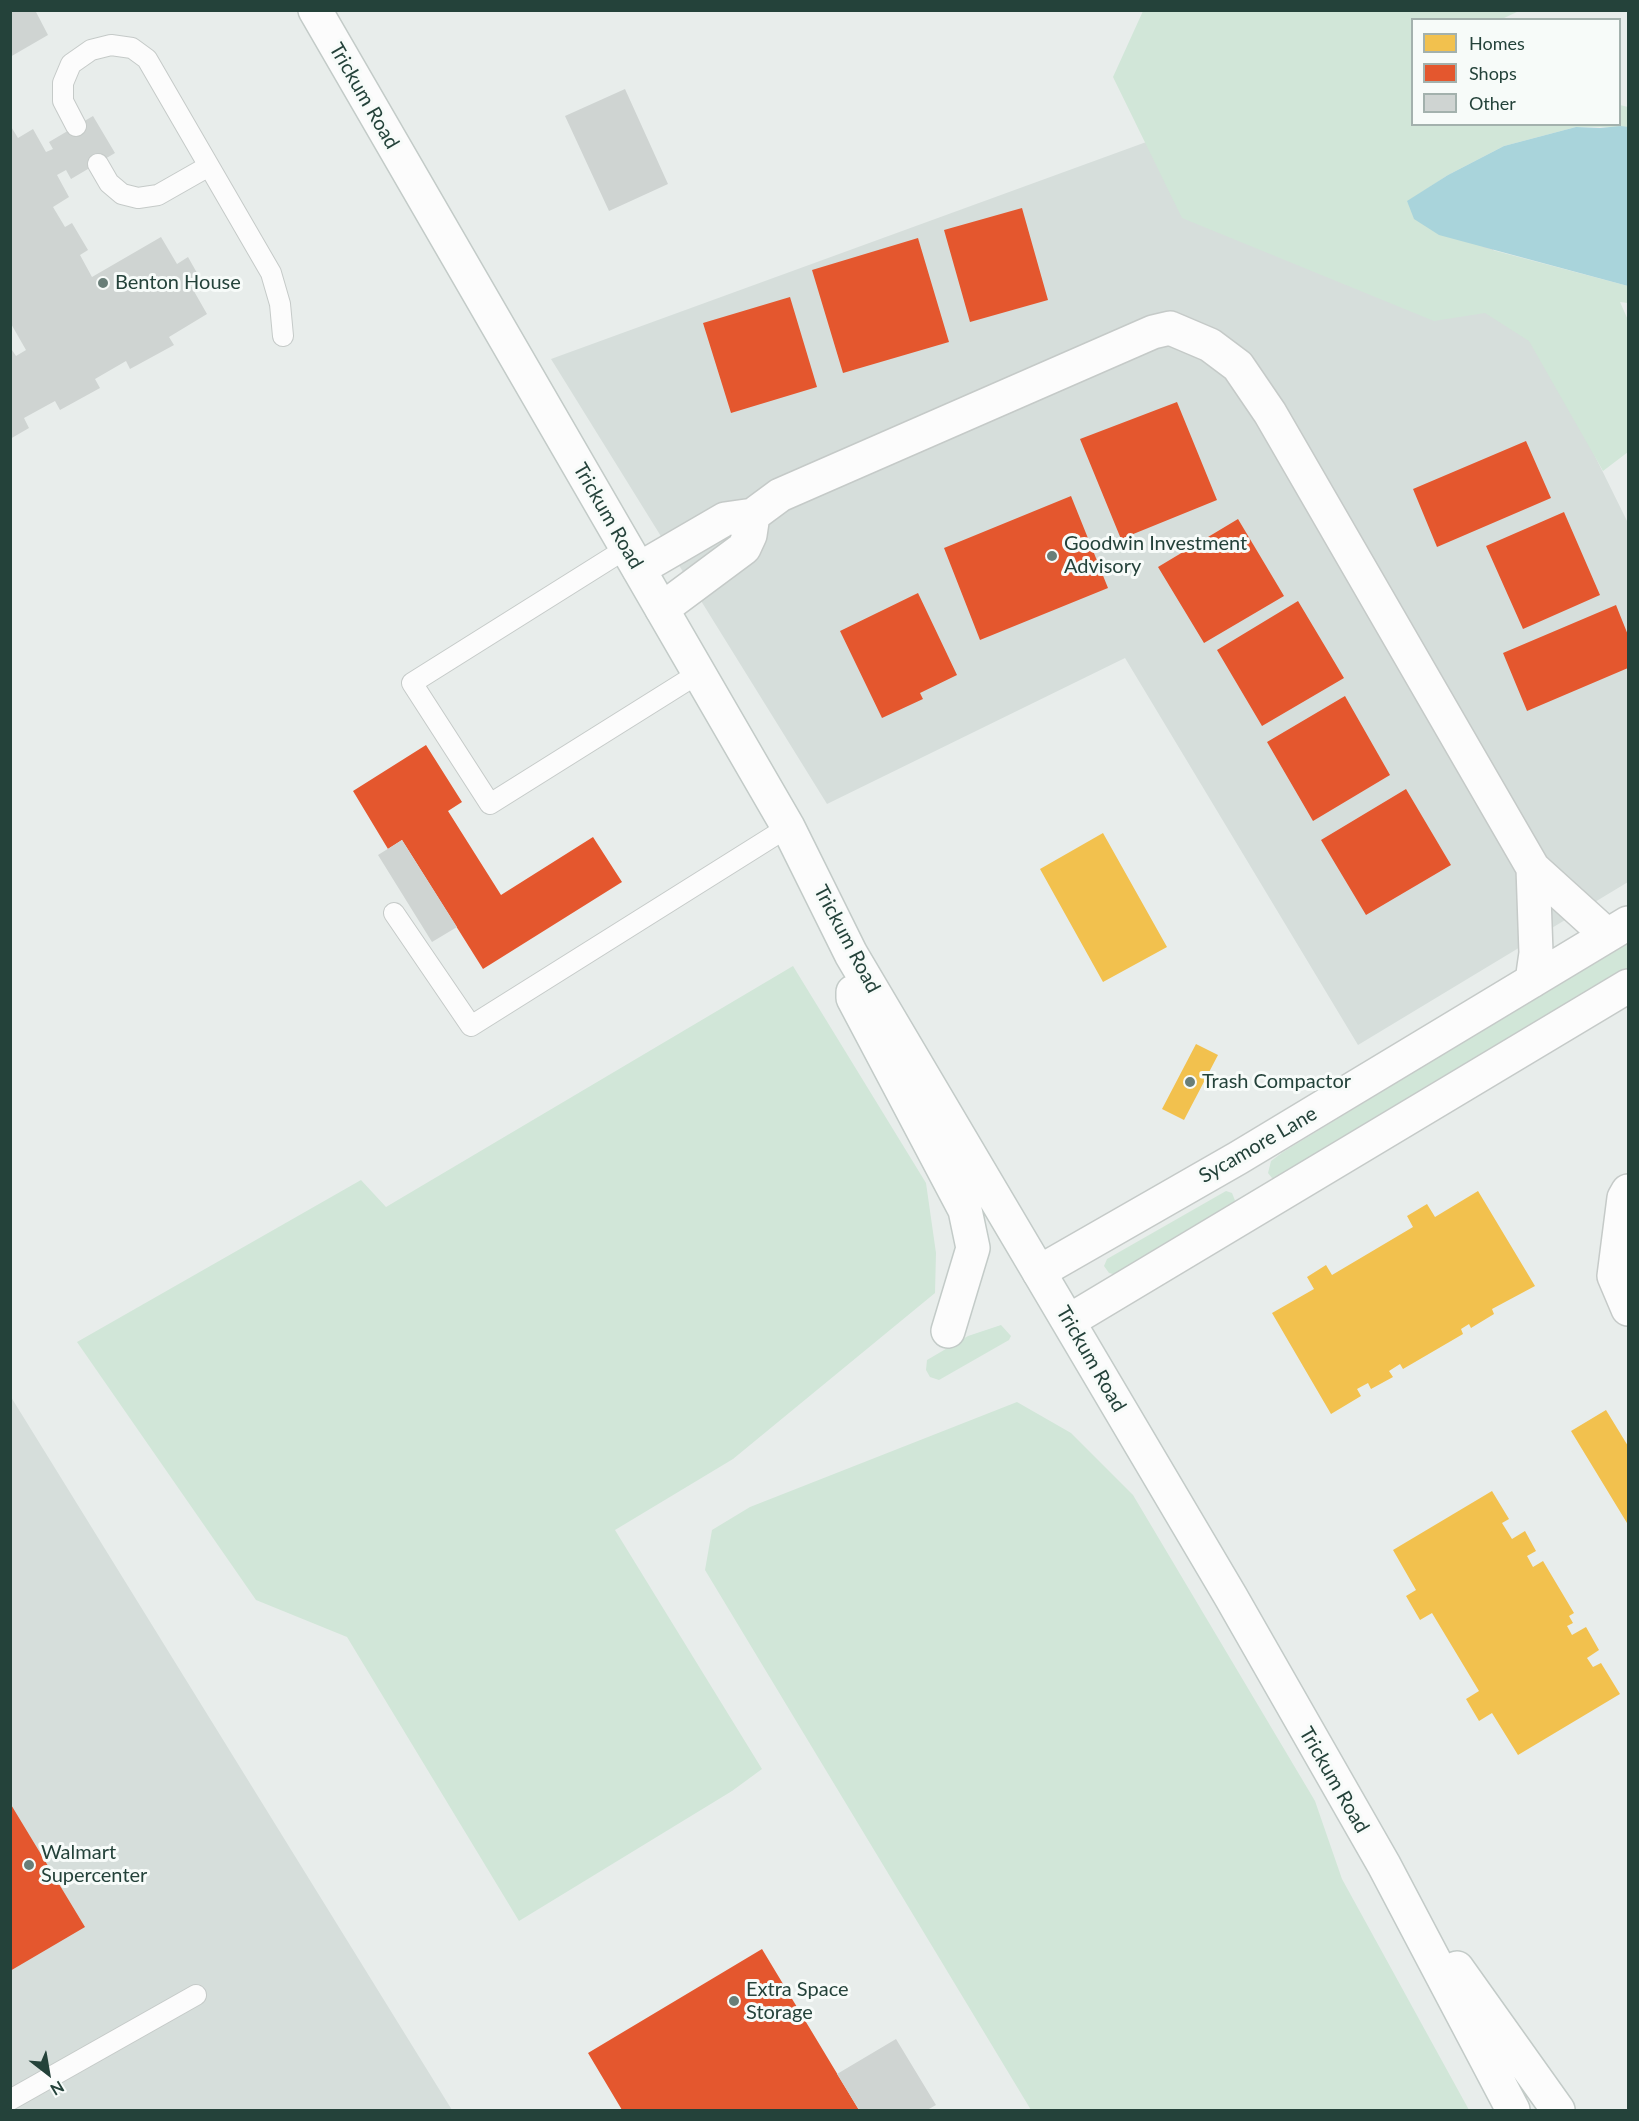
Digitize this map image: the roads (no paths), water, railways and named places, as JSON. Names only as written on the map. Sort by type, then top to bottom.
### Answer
[{"type":"street","name":"Trickum Road","points":[[315,10],[789,827],[854,958],[1069,1321],[1384,1865],[1513,2110]]},
{"type":"street","points":[[633,559],[725,519],[753,514],[780,495],[1153,332],[1170,328],[1210,345],[1238,366],[1270,413],[1533,868],[1618,929]]},
{"type":"street","points":[[662,609],[744,548],[750,535],[753,514]]},
{"type":"street","points":[[1532,981],[1536,953],[1533,868]]},
{"type":"street","name":"Sycamore Lane","points":[[1039,1272],[1238,1158],[1618,929]]},
{"type":"street","points":[[854,958],[853,998],[965,1210],[973,1248],[948,1330]]},
{"type":"street","points":[[1069,1321],[1629,986]]},
{"type":"street","points":[[1629,1191],[1624,1198],[1614,1276],[1629,1309]]},
{"type":"street","name":"Trickum Road","points":[[1384,1865],[1558,2110]]},
{"type":"lane","points":[[76,126],[63,101],[63,83],[71,64],[91,50],[111,45],[132,48],[147,59],[271,273],[280,304],[283,336]]},
{"type":"lane","points":[[98,164],[109,183],[122,194],[138,198],[158,195],[209,166]]},
{"type":"lane","points":[[633,559],[412,683],[490,804],[699,673]]},
{"type":"lane","points":[[394,913],[471,1026],[789,827]]},
{"type":"lane","points":[[10,2100],[196,1995]]},
{"type":"water","points":[[1576,127],[1628,127],[1628,286],[1439,235],[1414,219],[1407,201],[1448,175],[1504,146]]},
{"type":"place","name":"Benton House","points":[[103,283]]},
{"type":"place","name":"Goodwin Investment Advisory","points":[[1052,556]]},
{"type":"place","name":"Trash Compactor","points":[[1190,1082]]},
{"type":"place","name":"Walmart Supercenter","points":[[29,1865]]},
{"type":"place","name":"Extra Space Storage","points":[[734,2001]]}]
